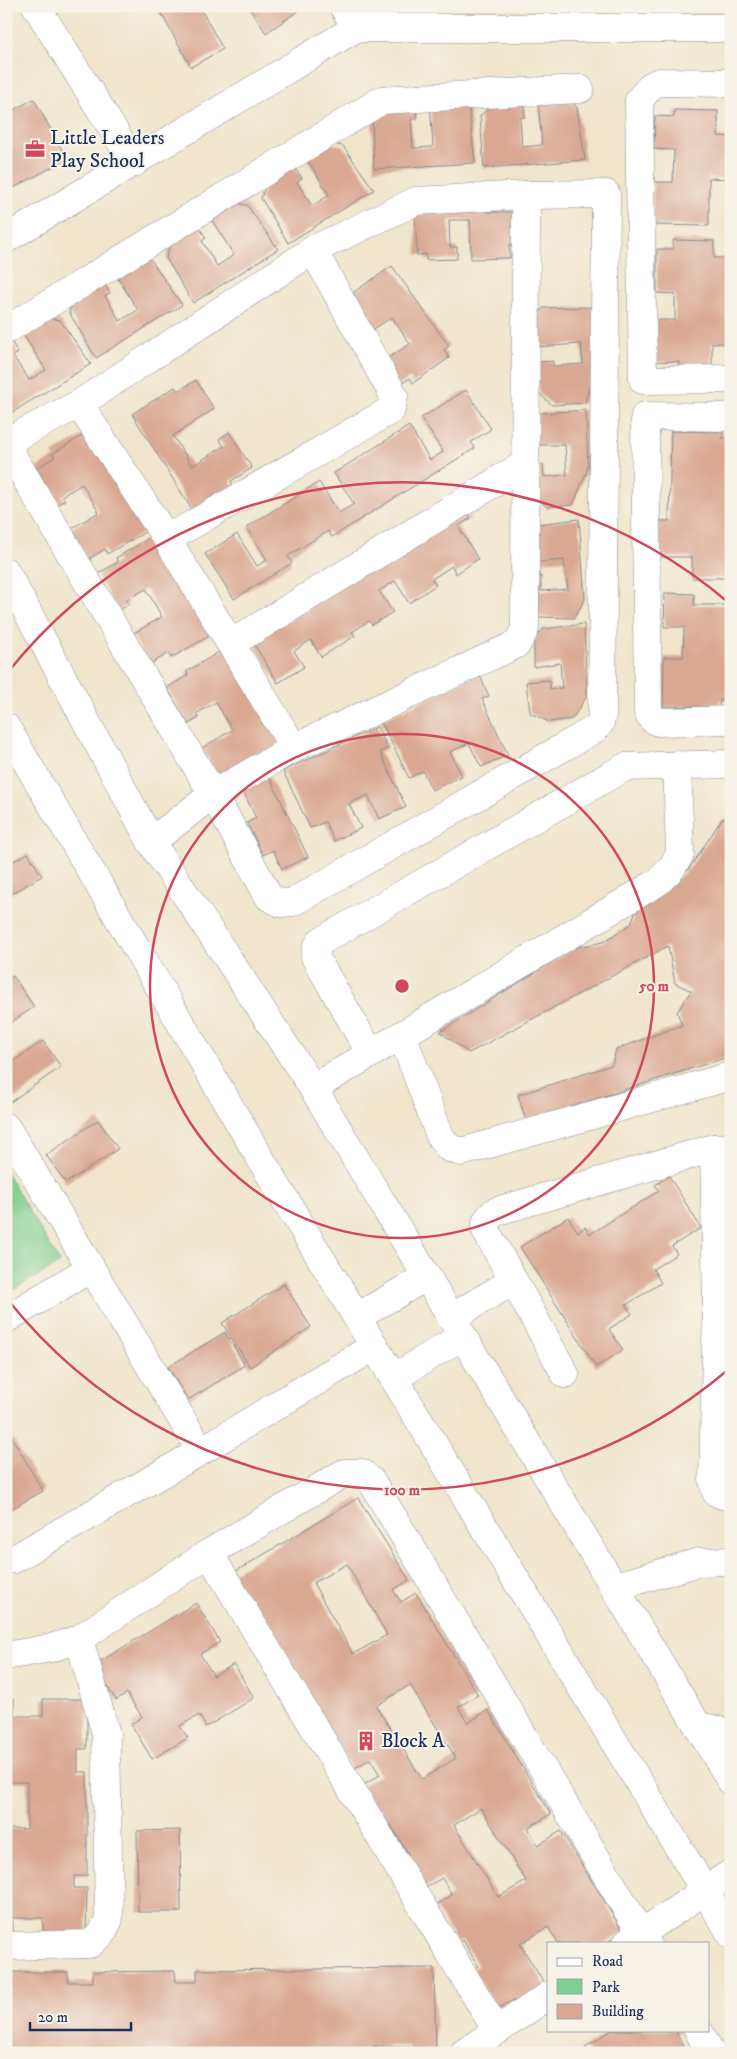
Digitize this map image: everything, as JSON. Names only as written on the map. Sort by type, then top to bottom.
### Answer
[{"type":"street","points":[[36,6],[134,163]]},
{"type":"street","points":[[6,239],[134,163],[350,17],[523,17],[731,28]]},
{"type":"street","points":[[731,83],[659,82],[652,84],[639,100],[643,380],[731,379]]},
{"type":"street","points":[[6,330],[382,100],[580,89]]},
{"type":"street","points":[[150,842],[213,794],[294,748],[517,644],[525,629],[526,194]]},
{"type":"street","points":[[526,194],[606,194],[602,695],[600,723],[595,729],[293,902],[281,903],[269,897],[213,794],[6,444],[80,404],[313,250],[416,201],[526,194]]},
{"type":"street","points":[[167,539],[391,410],[394,396],[313,250]]},
{"type":"street","points":[[80,404],[232,643],[294,748]]},
{"type":"street","points":[[731,417],[645,416],[648,712],[652,719],[658,722],[731,720]]},
{"type":"street","points":[[232,643],[525,464]]},
{"type":"street","points":[[8,580],[150,842],[313,1088],[731,1781]]},
{"type":"street","points":[[6,727],[263,1163],[731,1934]]},
{"type":"street","points":[[371,1054],[315,957],[316,949],[321,941],[625,767],[731,764]]},
{"type":"street","points":[[313,1088],[658,882],[671,870],[680,854],[677,765]]},
{"type":"street","points":[[402,1035],[440,1136],[449,1148],[462,1152],[731,1076]]},
{"type":"street","points":[[6,1127],[201,1451]]},
{"type":"street","points":[[565,1374],[485,1229],[487,1220],[494,1212],[722,1148],[714,1482],[716,1492],[722,1495],[731,1495]]},
{"type":"street","points":[[6,1319],[91,1268]]},
{"type":"street","points":[[357,1317],[426,1277]]},
{"type":"street","points":[[394,1378],[514,1281]]},
{"type":"street","points":[[6,1560],[14,1559],[201,1451],[375,1346]]},
{"type":"street","points":[[6,1656],[51,1648],[79,1639],[209,1553],[344,1473],[362,1473],[372,1482],[639,1940],[731,1873]]},
{"type":"street","points":[[209,1553],[497,2030]]},
{"type":"street","points":[[614,1587],[699,1562],[731,1562]]},
{"type":"street","points":[[6,1946],[90,1944],[102,1934],[108,1919],[106,1734],[79,1639]]},
{"type":"street","points":[[698,1726],[731,1733]]},
{"type":"street","points":[[464,2053],[547,1997]]},
{"type":"street","points":[[699,2032],[711,2053]]},
{"type":"green space","points":[[6,1172],[60,1263],[6,1294]]},
{"type":"building","points":[[157,6],[199,6],[223,49],[191,67]]},
{"type":"building","points":[[248,6],[293,6],[297,12],[266,33]]},
{"type":"building","points":[[565,98],[577,107],[585,160],[484,168],[480,116],[493,104],[524,100],[525,117],[520,118],[522,147],[542,145],[538,99]]},
{"type":"building","points":[[34,99],[67,159],[6,192],[6,114]]},
{"type":"building","points":[[430,101],[456,101],[469,110],[475,163],[374,169],[372,117],[415,102],[417,119],[411,119],[413,148],[433,147]]},
{"type":"building","points":[[674,110],[718,111],[718,136],[731,137],[731,179],[709,178],[709,226],[653,225],[653,182],[673,182],[674,150],[654,149],[655,116],[674,117]]},
{"type":"building","points":[[328,143],[343,146],[374,190],[288,243],[261,198],[267,182],[292,164],[302,178],[297,182],[312,206],[329,195],[305,156]]},
{"type":"building","points":[[232,203],[247,205],[278,249],[193,303],[166,258],[171,241],[197,224],[206,238],[202,241],[217,266],[234,255],[209,216]]},
{"type":"building","points":[[487,205],[487,212],[515,212],[516,245],[509,245],[510,258],[471,259],[470,220],[449,220],[450,247],[457,247],[457,259],[426,260],[426,254],[417,255],[415,211]]},
{"type":"building","points":[[673,240],[714,241],[714,258],[731,258],[731,343],[712,343],[712,369],[679,368],[679,362],[655,361],[656,320],[675,320],[675,294],[657,293],[657,249],[673,249]]},
{"type":"building","points":[[136,258],[151,260],[182,305],[96,358],[69,312],[75,296],[101,278],[110,293],[105,296],[120,321],[138,310],[113,271]]},
{"type":"building","points":[[392,266],[449,346],[444,350],[449,358],[413,383],[410,378],[399,385],[383,361],[410,344],[392,317],[365,335],[351,314],[354,292]]},
{"type":"building","points":[[593,307],[595,364],[585,403],[552,405],[539,393],[536,362],[553,361],[553,366],[583,364],[581,344],[535,347],[534,321],[543,308]]},
{"type":"building","points":[[44,318],[60,320],[91,364],[6,416],[6,340],[9,338],[18,353],[13,356],[29,380],[46,370],[21,331]]},
{"type":"building","points":[[196,380],[214,409],[173,436],[192,466],[224,446],[219,439],[229,432],[252,468],[231,481],[233,485],[193,511],[132,414],[175,387],[178,391]]},
{"type":"building","points":[[466,390],[491,429],[471,442],[475,448],[332,537],[328,531],[288,556],[292,563],[234,599],[205,554],[237,534],[257,566],[267,560],[247,527],[319,482],[339,513],[354,504],[334,473],[409,426],[430,460],[443,452],[421,418]]},
{"type":"building","points":[[586,410],[588,468],[573,505],[547,507],[536,497],[533,466],[543,465],[544,477],[567,475],[565,445],[530,445],[531,426],[541,413]]},
{"type":"building","points":[[93,429],[152,528],[107,554],[105,549],[87,560],[69,530],[99,512],[82,484],[62,496],[65,500],[55,506],[33,470],[55,457],[52,454]]},
{"type":"building","points":[[671,431],[723,432],[722,438],[731,438],[731,578],[692,578],[692,557],[658,557],[659,521],[669,521]]},
{"type":"building","points":[[465,509],[471,518],[458,526],[478,559],[456,574],[452,566],[432,579],[436,585],[409,603],[395,581],[379,591],[393,612],[372,625],[369,621],[352,632],[355,636],[321,657],[311,640],[294,651],[304,667],[278,683],[252,641]]},
{"type":"building","points":[[579,519],[585,599],[574,618],[540,617],[533,608],[530,577],[541,576],[541,591],[568,589],[564,560],[529,563],[538,524]]},
{"type":"building","points":[[157,533],[216,632],[171,658],[169,653],[150,664],[132,634],[162,617],[146,589],[126,600],[129,604],[118,611],[97,574],[118,562],[116,558]]},
{"type":"building","points":[[665,593],[694,594],[694,605],[731,605],[731,700],[720,700],[719,707],[663,706],[664,657],[683,657],[684,627],[664,627]]},
{"type":"building","points":[[584,624],[587,696],[572,719],[549,722],[530,713],[526,682],[550,680],[550,689],[562,688],[560,663],[534,667],[534,641],[543,629]]},
{"type":"building","points":[[227,647],[285,746],[220,778],[202,748],[232,730],[216,702],[196,714],[199,718],[188,724],[167,688],[188,675],[186,672]]},
{"type":"building","points":[[479,674],[489,696],[482,699],[508,755],[481,767],[469,743],[450,752],[462,776],[432,790],[423,771],[409,778],[381,721]]},
{"type":"building","points":[[377,727],[388,748],[380,752],[406,807],[379,819],[368,795],[349,804],[361,828],[334,841],[325,822],[310,828],[283,771]]},
{"type":"building","points":[[269,776],[308,857],[282,869],[273,850],[263,855],[247,823],[256,818],[242,789]]},
{"type":"building","points":[[731,818],[731,1056],[526,1121],[518,1095],[612,1065],[616,1049],[682,1025],[677,1012],[691,991],[675,983],[668,946],[469,1053],[440,1032],[574,948],[603,942],[631,924],[635,913],[689,869],[722,819]]},
{"type":"building","points":[[28,853],[42,876],[6,897],[6,865]]},
{"type":"building","points":[[13,976],[34,1007],[6,1026],[6,981]]},
{"type":"building","points":[[43,1041],[61,1067],[6,1105],[6,1066]]},
{"type":"building","points":[[98,1120],[118,1149],[66,1183],[46,1155]]},
{"type":"building","points":[[669,1176],[701,1228],[672,1246],[677,1254],[653,1269],[661,1283],[626,1305],[632,1314],[609,1329],[623,1350],[596,1367],[520,1247],[568,1217],[578,1232],[585,1227],[590,1234],[659,1191],[655,1185]]},
{"type":"building","points":[[729,1178],[731,1178],[731,1198],[729,1198]]},
{"type":"building","points":[[284,1284],[311,1327],[250,1367],[222,1323]]},
{"type":"building","points":[[225,1332],[245,1365],[188,1400],[168,1367]]},
{"type":"building","points":[[6,1427],[43,1491],[8,1511],[6,1509]]},
{"type":"building","name":"Block A","points":[[358,1498],[409,1580],[393,1590],[401,1602],[416,1593],[478,1695],[458,1707],[468,1723],[488,1710],[551,1814],[528,1828],[538,1845],[561,1831],[623,1932],[608,1942],[557,1942],[548,1927],[520,1944],[547,1988],[516,2006],[513,2000],[497,2009],[473,1969],[478,1966],[463,1940],[457,1943],[435,1906],[452,1895],[442,1878],[424,1888],[404,1855],[408,1853],[390,1824],[386,1826],[362,1786],[380,1775],[370,1759],[352,1770],[233,1573]],"holes":[[[347,1564],[387,1635],[353,1654],[313,1583]],[[410,1685],[456,1758],[422,1779],[376,1706]],[[481,1808],[526,1881],[498,1897],[454,1825]]]},
{"type":"building","points":[[196,1603],[220,1642],[200,1654],[214,1676],[234,1664],[254,1698],[206,1727],[199,1715],[180,1726],[188,1738],[152,1759],[131,1724],[142,1717],[127,1693],[116,1700],[94,1665]]},
{"type":"building","points":[[6,1699],[14,1699],[14,1716],[43,1716],[43,1699],[87,1699],[87,1749],[78,1749],[78,1772],[87,1772],[87,1876],[74,1876],[74,1888],[87,1888],[86,1934],[43,1934],[43,1918],[12,1918],[12,1934],[6,1934],[6,1829],[27,1829],[27,1782],[6,1782]]},
{"type":"building","points":[[180,1830],[181,1912],[138,1912],[137,1831]]},
{"type":"building","points":[[434,1968],[436,2053],[409,2053],[409,2046],[374,2046],[374,2053],[306,2053],[306,2050],[280,2051],[280,2053],[6,2053],[6,1972],[68,1972],[68,1982],[93,1982],[93,1972],[175,1971],[176,1982],[197,1982],[197,1970]]},
{"type":"building","points":[[609,2032],[678,2032],[676,2033],[688,2053],[589,2053],[585,2047]]},
{"type":"place","name":"Little Leaders Play School","points":[[35,149]]},
{"type":"place","name":"Block A","points":[[366,1741]]}]
